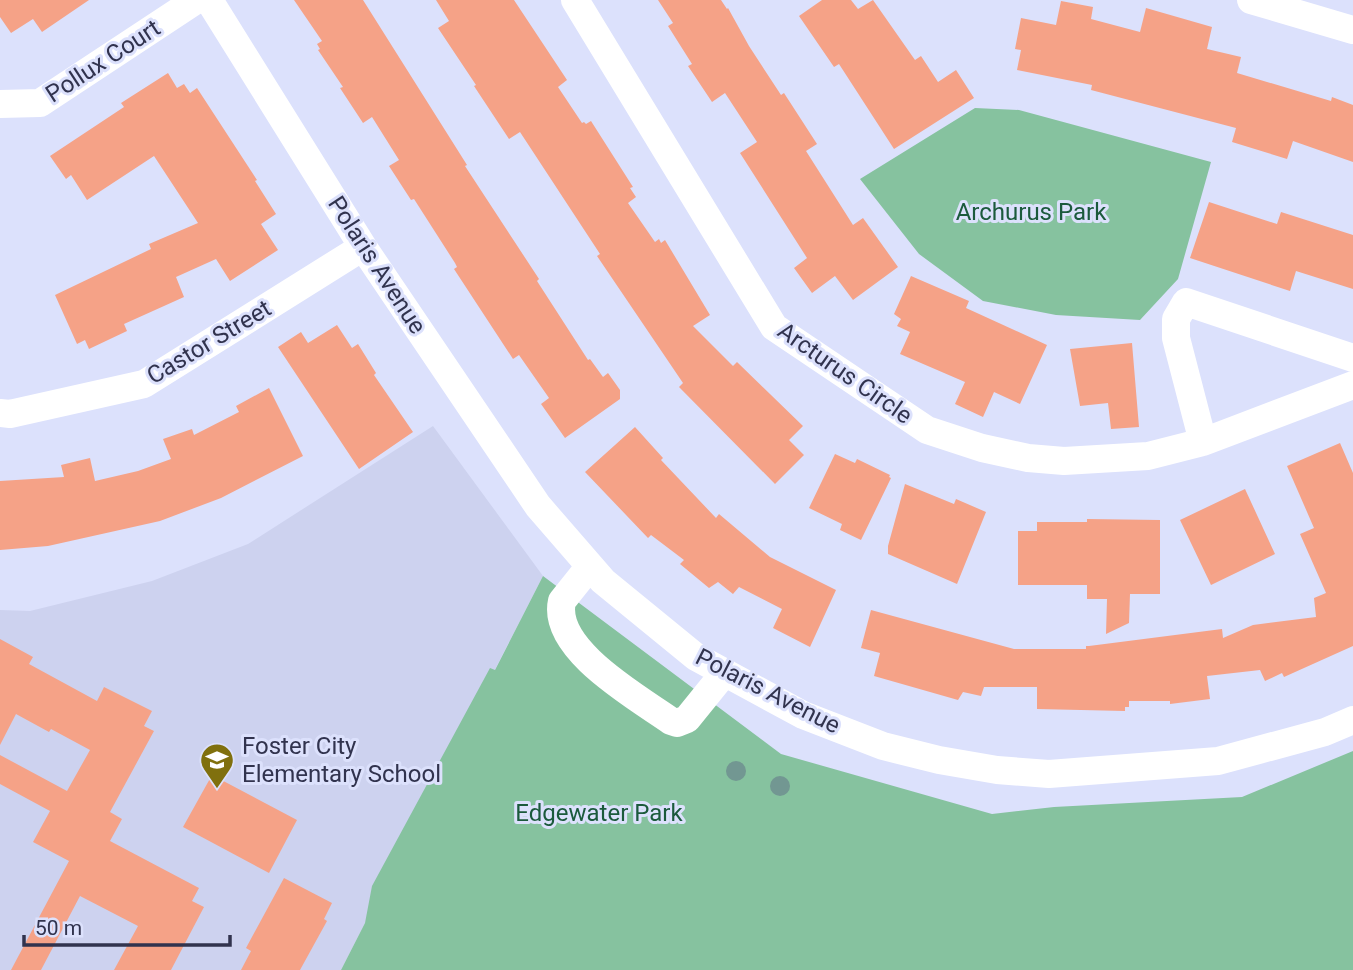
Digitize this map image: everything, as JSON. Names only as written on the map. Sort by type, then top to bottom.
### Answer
[{"type":"street","name":"Pollux Court","points":[[2,102],[40,103],[196,0]]},
{"type":"street","name":"Polaris Avenue","points":[[209,0],[363,247],[538,506],[603,581],[696,656],[803,715],[883,746],[939,760],[997,770],[1049,774],[1218,761],[1325,732],[1353,720]]},
{"type":"street","name":"Arcturus Circle","points":[[575,0],[775,327],[927,430],[982,448],[1028,458],[1064,461],[1148,456],[1203,442],[1353,385]]},
{"type":"street","points":[[1251,0],[1353,30]]},
{"type":"street","name":"Castor Street","points":[[0,413],[10,414],[144,384],[363,247]]},
{"type":"street","points":[[1203,442],[1177,338],[1176,319],[1186,302],[1353,358]]},
{"type":"street","points":[[590,566],[562,601],[561,607],[567,632],[574,645],[588,660],[660,714],[677,723],[687,719],[725,673]]},
{"type":"shaded area","name":"Foster City Elementary School","points":[[433,426],[543,576],[341,970],[0,970],[0,610],[30,611],[152,581],[248,544]]},
{"type":"green space","name":"Archurus Park","points":[[975,108],[1019,110],[1211,162],[1178,279],[1140,320],[1056,315],[983,301],[919,254],[860,179]]},
{"type":"green space","name":"Edgewater Park","points":[[543,576],[781,754],[992,814],[1054,807],[1242,797],[1353,751],[1353,970],[341,970],[365,923],[372,886],[490,668],[495,670]]},
{"type":"building","points":[[0,0],[89,0],[42,32],[33,19],[11,33],[0,17]]},
{"type":"building","points":[[294,0],[363,0],[467,165],[465,166],[539,279],[537,281],[588,360],[590,359],[603,377],[608,373],[620,390],[620,399],[565,438],[541,404],[549,398],[519,355],[513,359],[454,269],[457,267],[455,263],[414,199],[411,200],[389,166],[399,160],[372,117],[363,123],[340,88],[343,87],[318,50],[320,49],[317,44],[322,41]]},
{"type":"building","points":[[436,0],[514,0],[567,80],[558,87],[582,123],[591,121],[633,187],[630,188],[636,197],[628,203],[655,242],[659,239],[661,243],[665,240],[710,315],[693,326],[733,366],[737,362],[803,426],[789,440],[804,455],[775,484],[679,387],[683,383],[597,256],[600,254],[520,132],[509,139],[474,86],[476,85],[438,28],[449,21]]},
{"type":"building","points":[[658,0],[721,0],[781,95],[784,93],[817,144],[806,151],[853,225],[863,218],[898,267],[853,300],[835,276],[812,293],[794,268],[807,258],[740,153],[757,142],[725,93],[712,102],[688,66],[692,64],[668,26],[673,23]]},
{"type":"building","points":[[822,0],[851,0],[858,9],[873,0],[915,60],[921,56],[938,82],[956,70],[974,98],[894,149],[839,64],[834,67],[799,16]]},
{"type":"building","points":[[1061,1],[1093,7],[1091,19],[1140,32],[1146,8],[1212,27],[1207,49],[1241,57],[1237,73],[1331,101],[1332,97],[1353,105],[1353,162],[1293,141],[1287,159],[1232,142],[1236,128],[1091,90],[1092,85],[1017,70],[1021,50],[1015,49],[1021,18],[1056,25]]},
{"type":"building","points":[[168,73],[177,88],[184,84],[190,93],[197,88],[257,180],[255,181],[276,214],[261,224],[278,250],[230,281],[216,259],[176,277],[184,297],[124,324],[127,331],[89,349],[85,340],[77,344],[55,295],[151,249],[149,244],[198,223],[154,156],[87,200],[71,175],[66,179],[50,156],[124,107],[121,103]]},
{"type":"building","points":[[1209,202],[1277,224],[1281,212],[1353,235],[1353,289],[1296,271],[1290,291],[1190,258]]},
{"type":"building","points":[[911,276],[969,301],[966,308],[1047,345],[1020,404],[994,392],[983,417],[955,404],[965,382],[900,354],[910,332],[897,326],[901,319],[894,314]]},
{"type":"building","points":[[337,325],[352,348],[358,344],[376,373],[374,375],[413,432],[359,469],[278,347],[301,332],[308,343]]},
{"type":"building","points":[[1132,343],[1139,427],[1111,429],[1108,403],[1080,406],[1070,349]]},
{"type":"building","points":[[269,388],[303,456],[221,498],[160,521],[48,546],[0,550],[0,481],[64,477],[61,465],[90,458],[95,481],[138,471],[171,459],[163,439],[192,429],[194,435],[239,412],[236,406]]},
{"type":"building","points":[[635,427],[663,458],[661,460],[716,518],[719,514],[770,557],[836,590],[810,647],[773,628],[782,609],[739,587],[733,594],[718,582],[709,588],[680,564],[684,560],[651,535],[648,538],[585,472]]},
{"type":"building","points":[[1340,443],[1353,473],[1353,646],[1284,677],[1282,673],[1265,681],[1260,670],[1207,676],[1210,699],[1170,704],[1170,701],[1129,701],[1129,707],[1125,707],[1125,711],[1037,709],[1037,687],[984,687],[981,696],[963,692],[958,700],[874,676],[880,653],[861,648],[871,610],[1014,649],[1086,649],[1086,646],[1222,629],[1223,638],[1253,625],[1316,617],[1314,598],[1326,593],[1300,534],[1314,528],[1287,466]]},
{"type":"building","points":[[835,454],[855,463],[857,459],[890,475],[891,478],[861,540],[840,530],[842,524],[809,508]]},
{"type":"building","points":[[905,484],[954,504],[956,499],[986,512],[957,584],[888,554]]},
{"type":"building","points":[[1245,489],[1275,554],[1211,585],[1180,520]]},
{"type":"building","points":[[1087,519],[1160,520],[1160,594],[1130,594],[1129,623],[1106,634],[1107,599],[1087,599],[1087,585],[1018,585],[1018,531],[1037,531],[1037,522],[1087,522]]},
{"type":"building","points":[[0,639],[33,657],[29,664],[97,701],[104,687],[152,711],[144,726],[154,731],[110,812],[122,819],[110,841],[199,888],[192,901],[204,907],[171,970],[114,970],[138,926],[80,896],[41,970],[11,970],[69,861],[33,842],[50,811],[0,784],[0,755],[67,791],[90,750],[16,714],[0,745]]},
{"type":"building","points":[[212,775],[297,820],[269,873],[183,827]]},
{"type":"building","points":[[284,878],[332,903],[324,919],[327,921],[300,970],[241,970],[251,951],[246,948]]},
{"type":"place","name":"Foster City Elementary School","points":[[217,790]]}]
